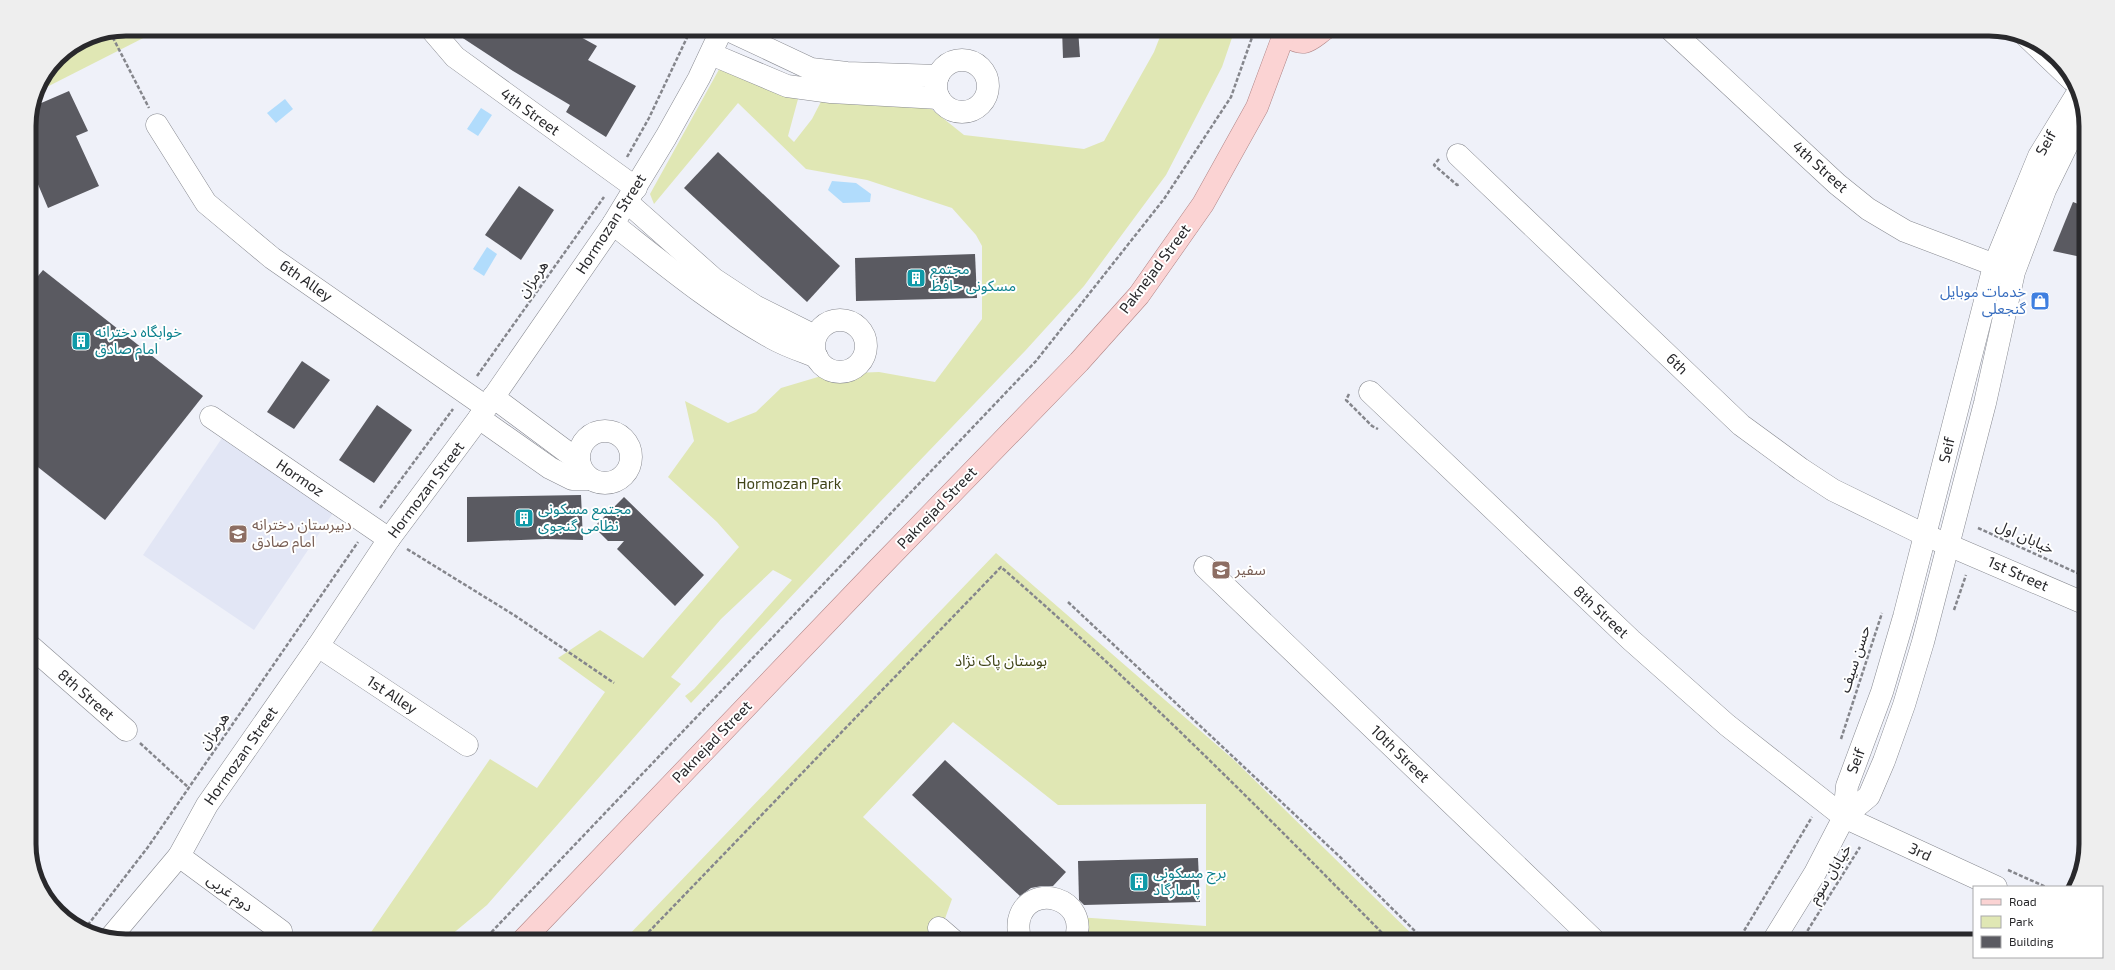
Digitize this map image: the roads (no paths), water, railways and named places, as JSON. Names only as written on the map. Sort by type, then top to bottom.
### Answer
[{"type":"main road","name":"Paknejad Street","points":[[529,934],[878,569],[1080,362],[1139,295],[1203,204],[1253,114],[1270,76],[1284,36]]},
{"type":"main road","points":[[1288,36],[1297,43],[1304,43],[1314,36]]},
{"type":"street","name":"4th Street","points":[[437,36],[455,57],[632,195],[710,288]]},
{"type":"street","name":"Hormozan Street","points":[[114,933],[179,856],[207,805],[318,646],[389,539],[486,407],[613,224],[632,195],[696,85],[719,36]]},
{"type":"street","points":[[738,36],[809,79],[939,98]]},
{"type":"street","name":"4th Street","points":[[1678,36],[1837,184],[1868,209],[1905,231],[2004,269]]},
{"type":"street","points":[[711,54],[787,86],[809,79],[847,73],[938,76]]},
{"type":"street","points":[[967,60],[975,63],[987,76],[989,85],[984,101],[971,112],[954,112],[947,108],[939,98],[936,85],[938,76],[949,63],[967,60]]},
{"type":"street","name":"Seif","points":[[1844,817],[1847,786],[1882,692],[1925,535],[2039,156],[2074,98]]},
{"type":"street","name":"6th Alley","points":[[157,124],[206,203],[272,258],[486,407],[550,468],[572,479],[584,470]]},
{"type":"street","name":"Seif","points":[[1777,934],[1815,873],[1844,817],[1868,796],[1884,761],[1904,705],[1921,649],[1985,403],[2004,269],[2070,139],[2079,126]]},
{"type":"street","name":"6th","points":[[1458,155],[1741,424],[1801,469],[1833,490],[1925,535],[1949,544]]},
{"type":"street","points":[[613,224],[710,288],[773,339],[817,357]]},
{"type":"street","points":[[710,288],[755,306],[816,336]]},
{"type":"street","points":[[836,320],[844,320],[853,323],[860,328],[867,344],[862,361],[849,371],[832,371],[825,367],[817,357],[814,344],[816,336],[820,328],[827,323],[836,320]]},
{"type":"street","name":"8th Street","points":[[1370,392],[1631,640],[1727,725],[1844,817]]},
{"type":"street","name":"Hormoz","points":[[211,417],[389,539]]},
{"type":"street","name":"1st Street","points":[[1949,544],[2079,601]]},
{"type":"street","name":"10th Street","points":[[1205,567],[1588,934]]},
{"type":"street","name":"1st Alley","points":[[318,646],[467,744]]},
{"type":"street","name":"8th Street","points":[[36,651],[126,730]]},
{"type":"street","name":"3rd","points":[[1844,817],[1994,886]]},
{"type":"street","name":"دوم غربی","points":[[179,856],[281,930]]},
{"type":"street","points":[[1020,934],[1018,927],[1024,909],[1036,900],[1051,898],[1064,903],[1074,914],[1078,923],[1078,934]]},
{"type":"water","points":[[285,99],[293,109],[276,123],[267,113]]},
{"type":"water","points":[[481,108],[492,115],[478,136],[467,129]]},
{"type":"water","points":[[832,181],[856,183],[871,194],[870,202],[843,203],[828,190]]},
{"type":"water","points":[[487,247],[497,254],[484,276],[473,269]]},
{"type":"place","name":"مجتمع مسکونی حافظ","points":[[916,278]]},
{"type":"place","name":"خدمات موبایل گنجعلی","points":[[2040,301]]},
{"type":"place","name":"خوابگاه دخترانه امام صادق","points":[[81,341]]},
{"type":"place","name":"مجتمع مسکونی نظامی گنجوی","points":[[524,518]]},
{"type":"place","name":"دبیرستان دخترانه امام صادق","points":[[238,534]]},
{"type":"place","name":"سفیر","points":[[1221,570]]},
{"type":"place","name":"برج مسکونی پاسارگاد","points":[[1139,882]]},
{"type":"park label","name":"Hormozan Park","points":[[789,484]]},
{"type":"park label","name":"بوستان پاک نژاد","points":[[1001,661]]}]
